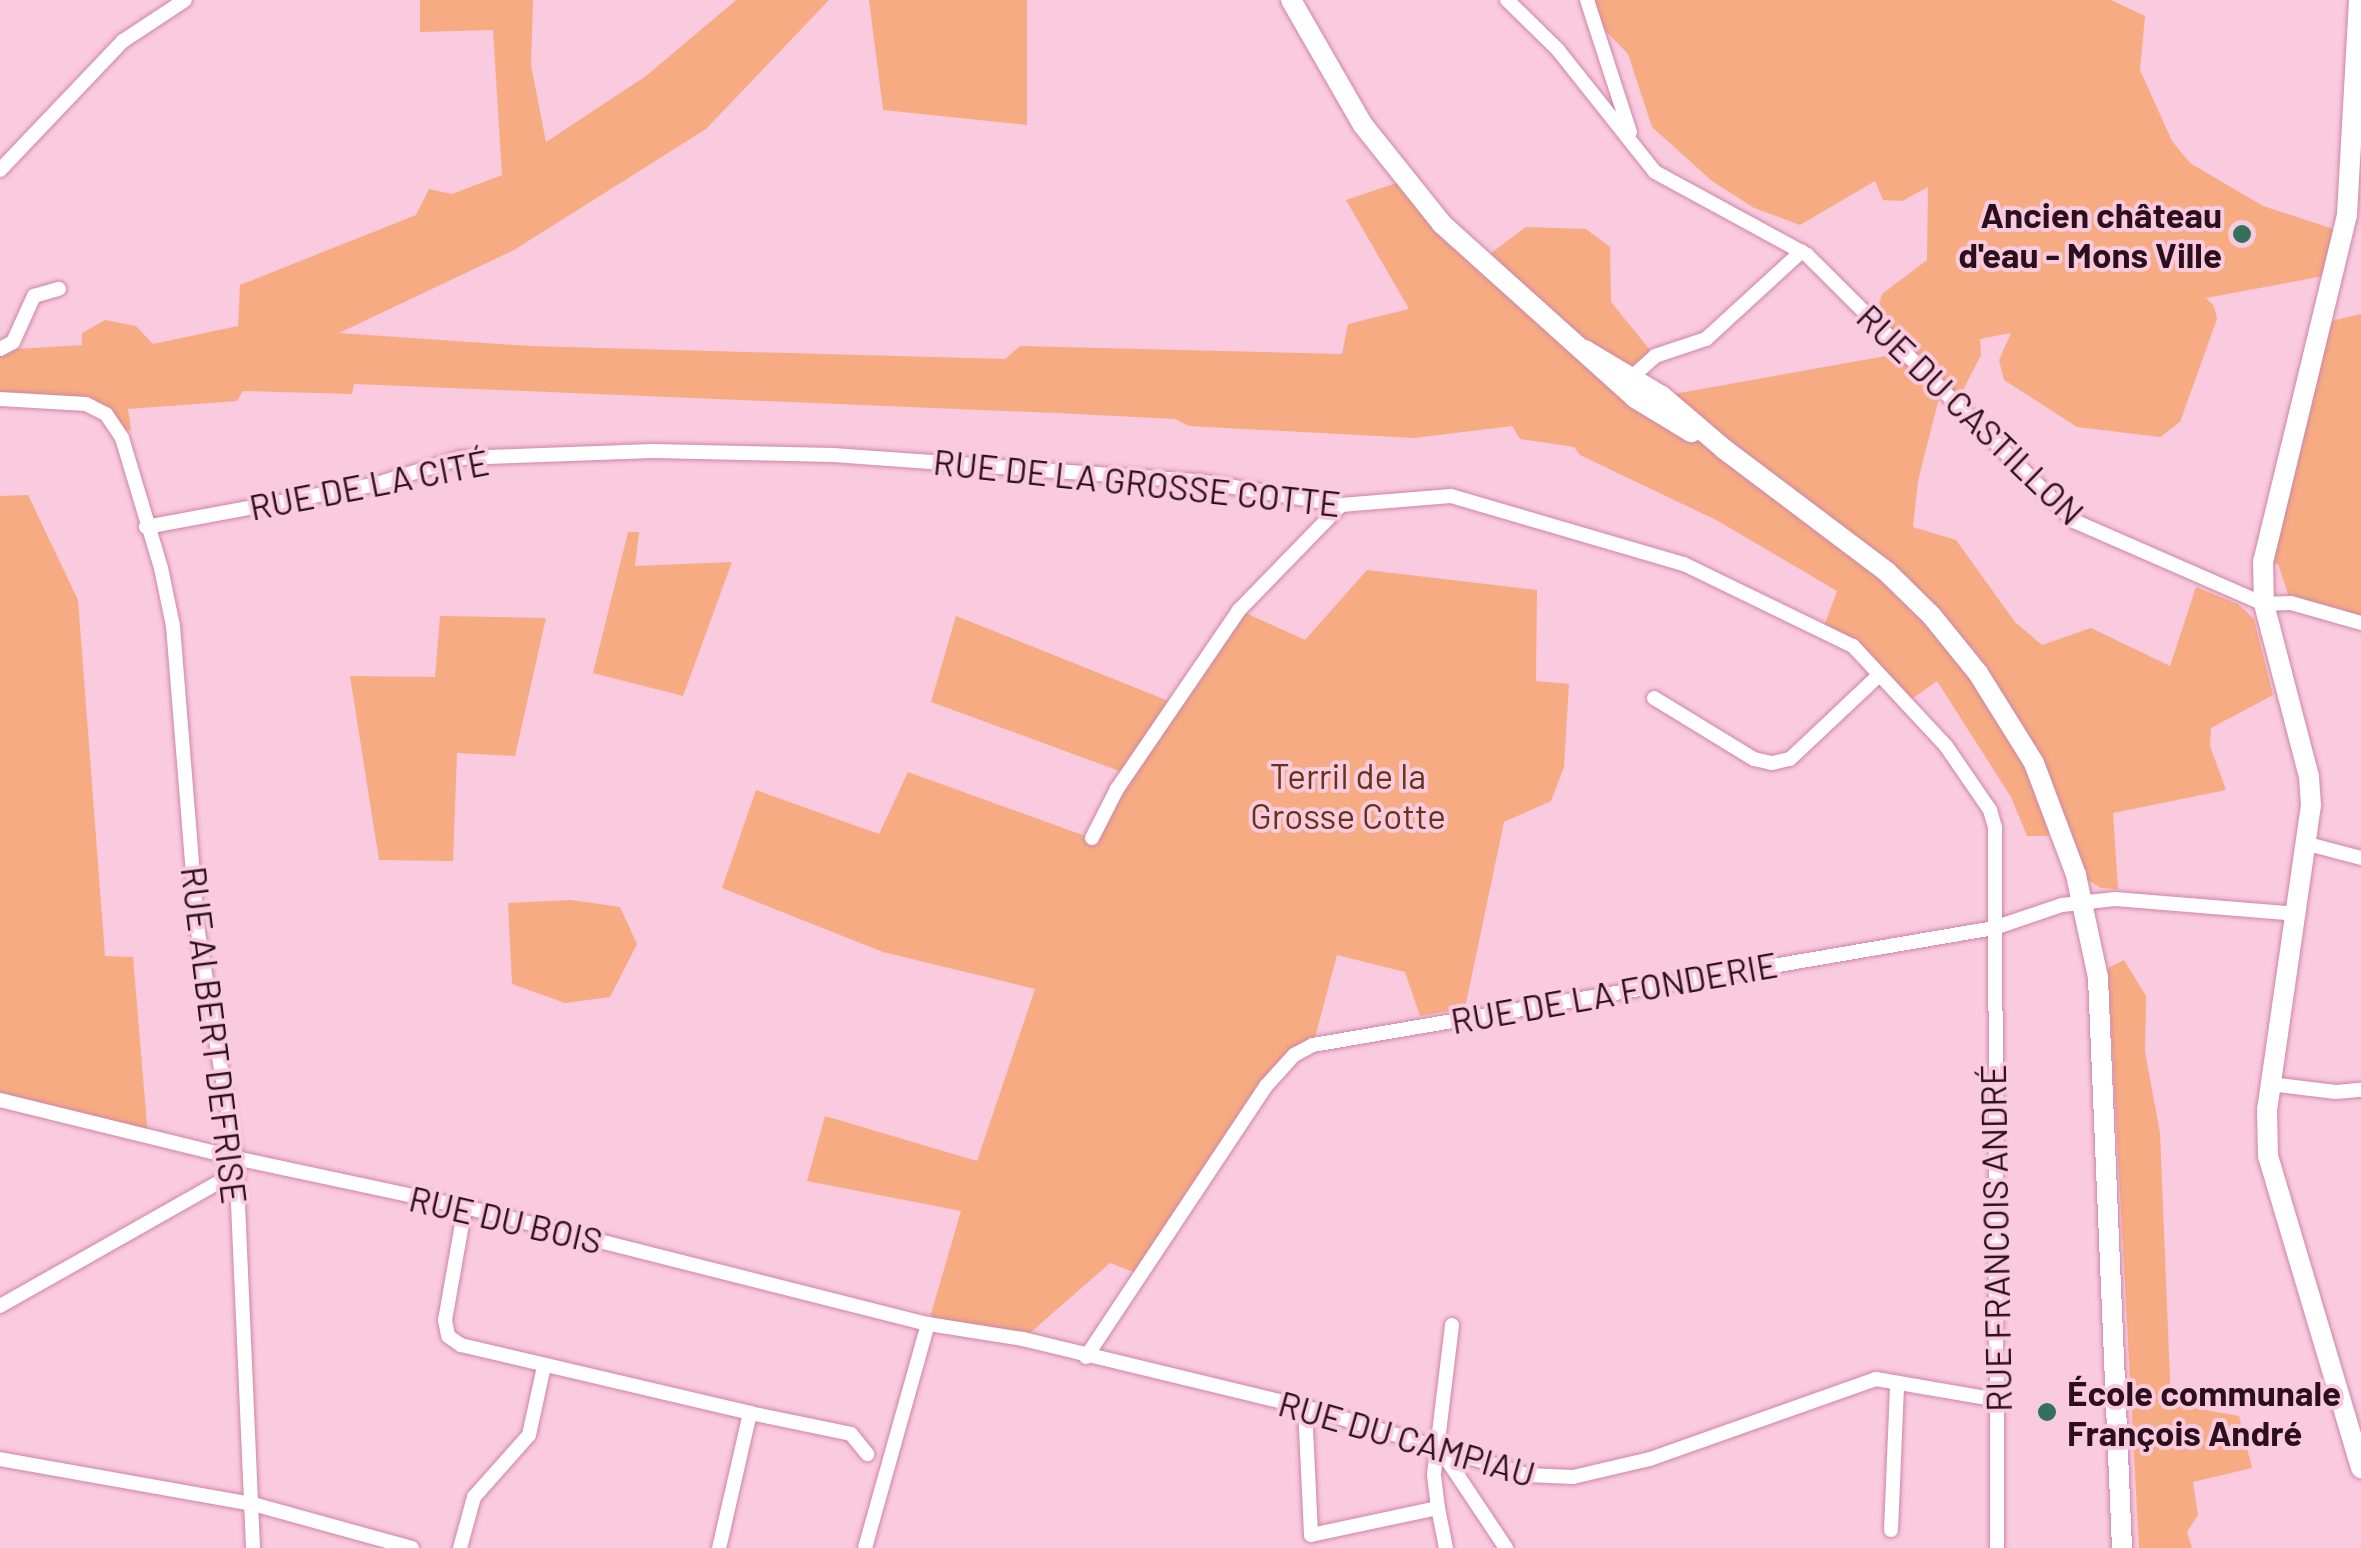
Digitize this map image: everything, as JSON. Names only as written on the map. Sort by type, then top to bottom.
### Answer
[{"type":"main road","points":[[1291,0],[1363,125],[1430,210],[1480,263],[1586,350],[1635,398],[1724,449]]},
{"type":"main road","points":[[2359,0],[2354,213],[2263,561],[2264,604],[2309,776],[2308,844],[2270,1084],[2268,1156],[2352,1410],[2361,1468]]},
{"type":"main road","points":[[1586,350],[1662,396],[1724,449],[1886,571],[1978,673],[2034,763],[2084,903],[2102,1018],[2122,1548]]},
{"type":"street","points":[[0,170],[123,40],[184,0]]},
{"type":"street","name":"RUE DU CASTILLON","points":[[1507,0],[1558,50],[1655,172],[1802,252],[2074,521],[2264,604],[2291,603],[2361,623]]},
{"type":"street","points":[[1587,0],[1636,147]]},
{"type":"street","points":[[1632,376],[1656,356],[1706,339],[1802,252]]},
{"type":"street","points":[[0,349],[13,342],[34,296],[60,289]]},
{"type":"street","name":"RUE ALBERT DEFRISE","points":[[0,398],[86,404],[106,414],[122,438],[161,568],[173,626],[197,926],[236,1158],[253,1548]]},
{"type":"street","name":"RUE DE LA CITÉ","points":[[146,527],[377,484],[460,458],[653,451]]},
{"type":"street","name":"RUE DE LA GROSSE COTTE","points":[[653,451],[833,455],[1198,480],[1341,505],[1451,496],[1684,564],[1853,646],[1946,746],[1990,810],[1996,848],[1994,928]]},
{"type":"street","points":[[1092,838],[1117,789],[1240,610],[1341,505]]},
{"type":"street","points":[[1654,698],[1754,759],[1772,763],[1790,759],[1879,675]]},
{"type":"street","points":[[2308,844],[2361,858]]},
{"type":"street","name":"RUE DE LA FONDERIE","points":[[1086,1356],[1266,1086],[1294,1055],[1313,1044],[1994,928],[2051,908],[2084,903],[2115,899],[2298,914]]},
{"type":"street","name":"RUE FRANCOIS ANDRÉ","points":[[1994,928],[1998,1548]]},
{"type":"street","points":[[2270,1084],[2336,1092],[2361,1090]]},
{"type":"street","name":"RUE DU BOIS","points":[[0,1100],[236,1158],[466,1207],[774,1285]]},
{"type":"street","points":[[0,1306],[232,1175],[236,1158]]},
{"type":"street","points":[[466,1207],[445,1320],[448,1336],[461,1345],[851,1434],[867,1454]]},
{"type":"street","name":"RUE DU CAMPIAU","points":[[774,1285],[928,1324],[1024,1340],[1305,1407],[1528,1475],[1573,1477],[1650,1459],[1876,1379],[1998,1400]]},
{"type":"street","points":[[865,1548],[928,1324]]},
{"type":"street","points":[[1446,1548],[1434,1474],[1452,1324]]},
{"type":"street","points":[[460,1548],[474,1497],[529,1435],[544,1366]]},
{"type":"street","points":[[1891,1530],[1896,1385]]},
{"type":"street","points":[[1305,1407],[1311,1535],[1438,1508]]},
{"type":"street","points":[[719,1548],[750,1413]]},
{"type":"street","points":[[1440,1448],[1506,1548]]},
{"type":"street","points":[[0,1459],[253,1504],[412,1548]]},
{"type":"green space","points":[[420,0],[533,0],[531,65],[546,142],[646,76],[736,0],[829,0],[706,129],[514,250],[339,333],[530,346],[1005,359],[1020,346],[1342,354],[1348,324],[1409,309],[1346,200],[1405,180],[1479,262],[1526,227],[1586,229],[1610,247],[1611,302],[1655,356],[1633,377],[1662,396],[1903,353],[1885,333],[1888,323],[1879,304],[1882,294],[1927,260],[1928,187],[1902,201],[1883,200],[1875,181],[1800,225],[1754,208],[1712,181],[1652,127],[1628,54],[1592,17],[1587,0],[2111,0],[2145,16],[2140,70],[2172,141],[2190,163],[2263,206],[2343,232],[2335,274],[2206,298],[2214,306],[2217,319],[2180,422],[2160,437],[2077,427],[2004,380],[1999,360],[2011,333],[1980,339],[1981,355],[1956,404],[1941,390],[1918,481],[1913,527],[1956,540],[2015,622],[2042,645],[2091,628],[2170,666],[2196,587],[2238,604],[2254,619],[2273,695],[2211,728],[2210,746],[2226,790],[2113,813],[2118,889],[2101,888],[2074,872],[2061,830],[2045,836],[2027,836],[2011,797],[1937,681],[1906,703],[1853,646],[1822,631],[1837,591],[1718,521],[1580,455],[1574,447],[1520,439],[1512,426],[1414,438],[1189,426],[1175,419],[354,384],[352,394],[243,391],[237,401],[128,409],[131,430],[120,432],[106,414],[0,399],[0,350],[82,345],[82,333],[105,320],[136,326],[153,344],[238,326],[240,285],[416,215],[429,189],[452,194],[502,175],[493,30],[420,32]]},
{"type":"green space","points":[[869,0],[1027,0],[1027,125],[883,110]]},
{"type":"green space","points":[[2361,314],[2361,623],[2291,603],[2278,564],[2263,561],[2323,323]]},
{"type":"green space","points":[[28,495],[78,600],[105,956],[133,957],[148,1136],[0,1100],[0,496]]},
{"type":"green space","points":[[628,532],[639,532],[635,566],[732,562],[683,696],[593,673]]},
{"type":"green space","name":"Terril de la Grosse Cotte","points":[[1367,570],[1537,590],[1536,681],[1569,684],[1564,767],[1551,801],[1504,822],[1465,1008],[1420,1016],[1405,972],[1337,955],[1313,1045],[1294,1055],[1139,1274],[1110,1263],[1023,1339],[928,1324],[961,1211],[807,1181],[825,1116],[977,1161],[1035,989],[883,952],[722,888],[756,790],[879,834],[908,772],[1091,838],[1125,773],[931,702],[956,616],[1176,704],[1239,610],[1305,640]]},
{"type":"green space","points":[[440,616],[546,618],[515,756],[457,753],[453,861],[379,860],[350,676],[435,677]]},
{"type":"green space","points":[[571,900],[620,907],[637,944],[610,997],[565,1003],[512,984],[508,903]]},
{"type":"green space","points":[[2124,960],[2146,996],[2145,1052],[2160,1133],[2171,1404],[2239,1416],[2252,1468],[2193,1482],[2198,1515],[2187,1532],[2192,1548],[2139,1548],[2108,968]]},
{"type":"place","name":"Ancien château d'eau - Mons Ville","points":[[2242,234]]},
{"type":"place","name":"École communale François André","points":[[2047,1412]]}]
